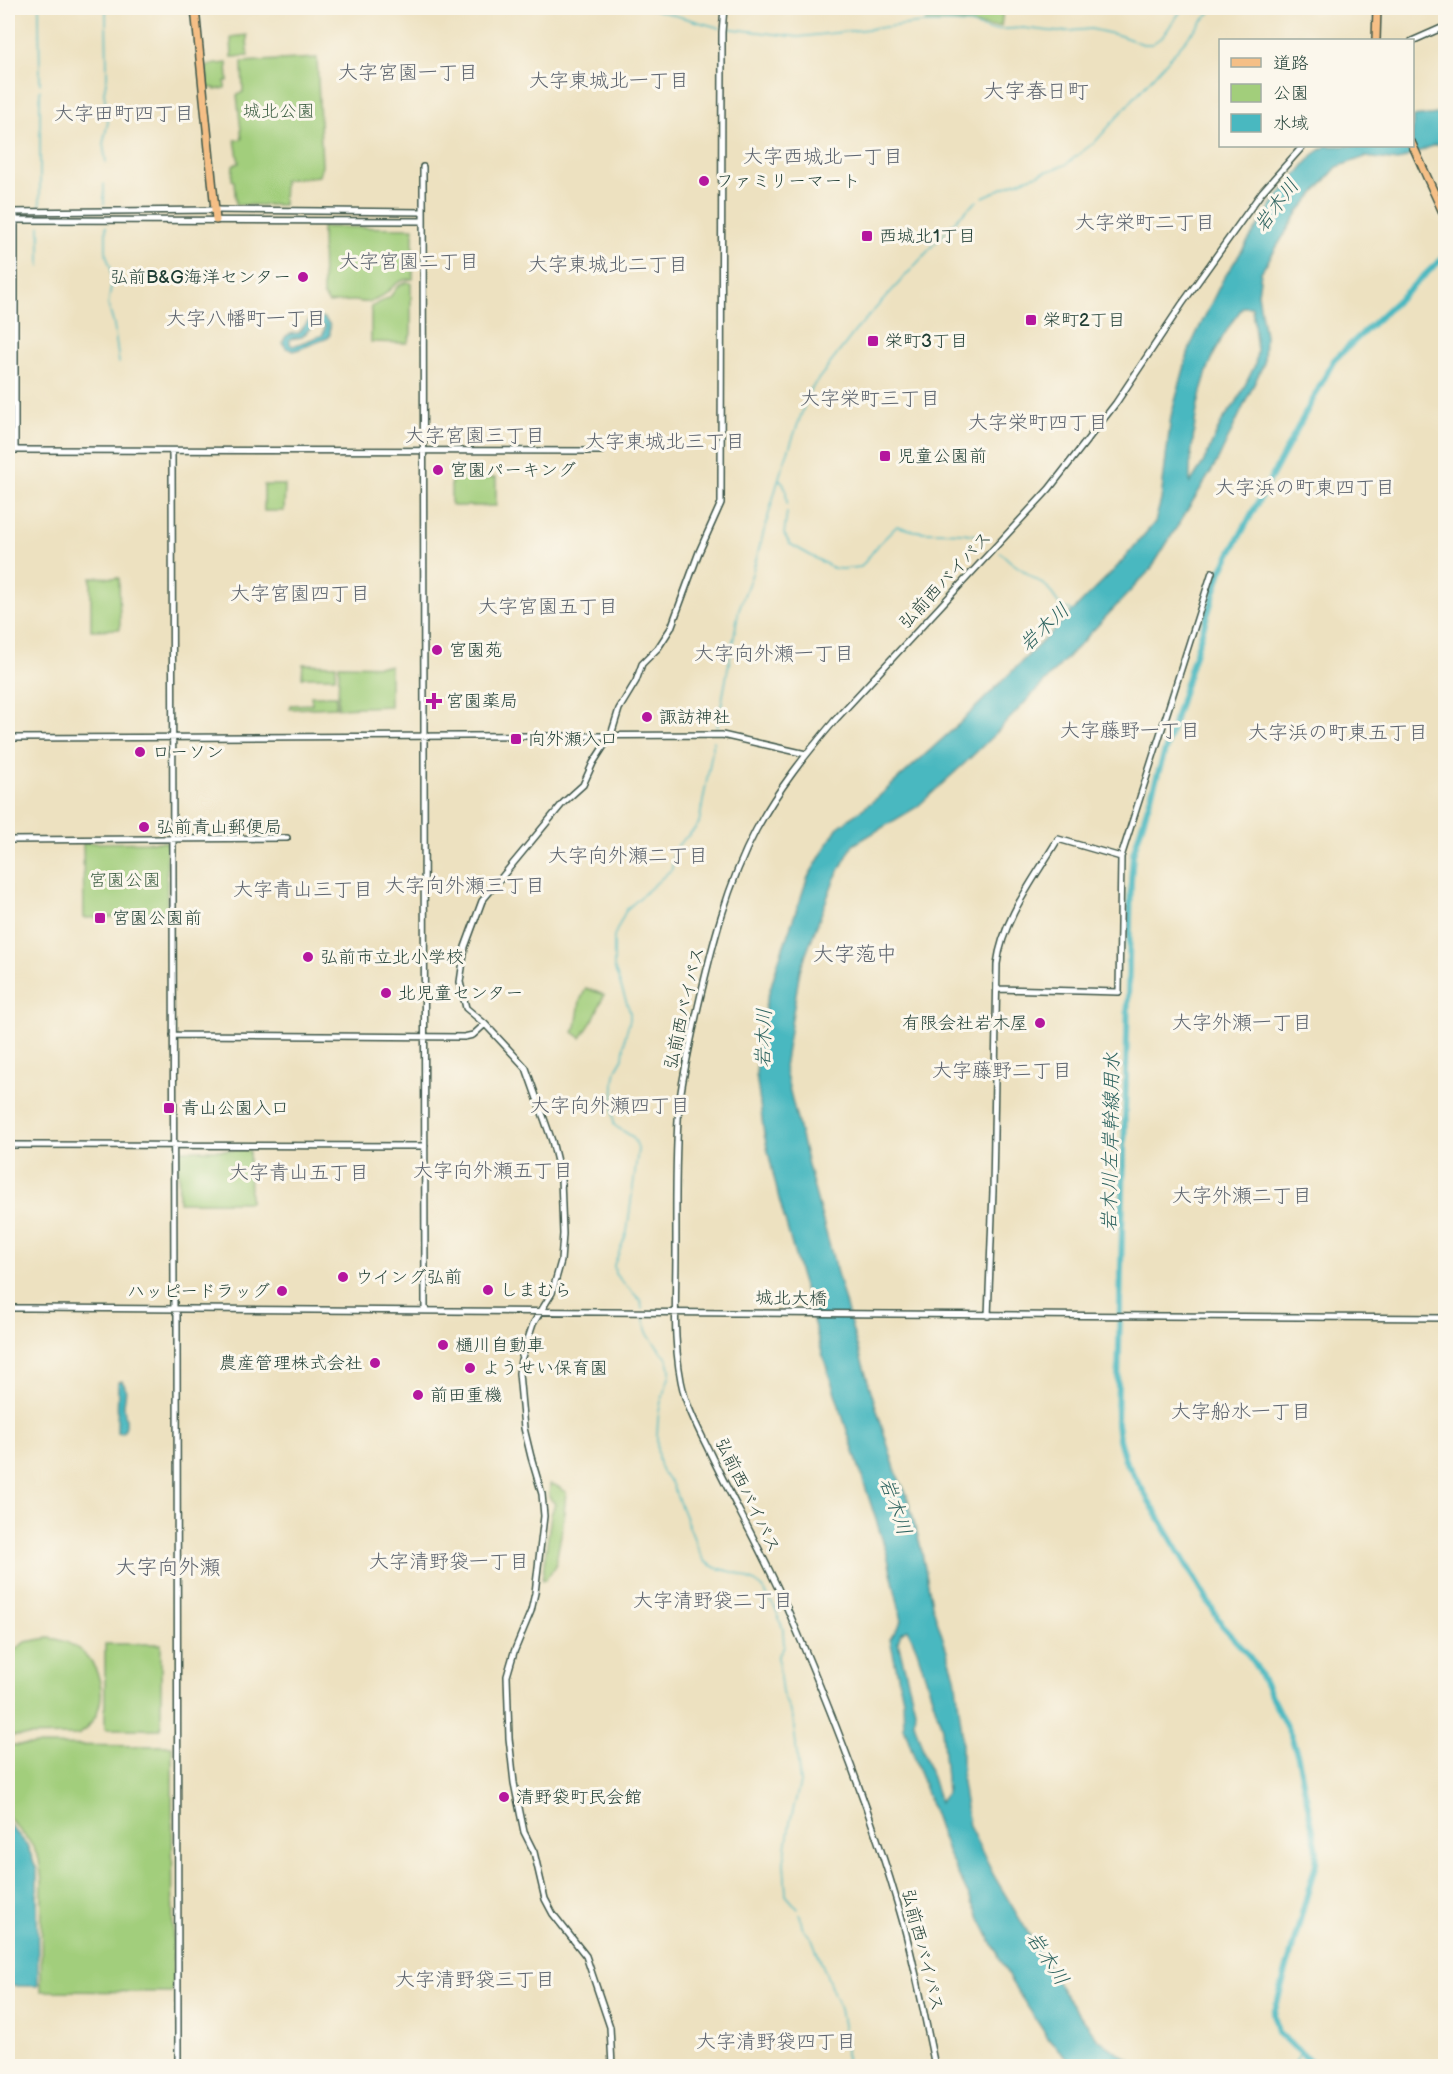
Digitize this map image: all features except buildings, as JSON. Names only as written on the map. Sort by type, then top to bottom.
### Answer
[{"type":"main road","points":[[195,8],[216,219]]},
{"type":"main road","points":[[1376,39],[1377,8]]},
{"type":"main road","points":[[1414,146],[1444,216]]},
{"type":"street","points":[[612,2067],[610,2027],[586,1956],[553,1914],[545,1899],[534,1852],[524,1832],[518,1807],[510,1748],[507,1676],[531,1611],[544,1516],[542,1494],[525,1428],[519,1373],[533,1324],[552,1293],[561,1261],[563,1234],[561,1178],[552,1141],[526,1068],[485,1024],[466,1008],[460,982],[465,947],[482,901],[563,803],[583,785],[611,735],[619,709],[636,681],[642,664],[658,648],[671,628],[699,552],[721,503],[722,28],[724,8]]},
{"type":"street","points":[[1414,41],[1446,26]]},
{"type":"street","name":"弘前西バイパス","points":[[935,2067],[921,1996],[901,1915],[847,1756],[785,1603],[688,1405],[681,1377],[676,1311],[677,1136],[684,1070],[707,968],[732,882],[770,806],[806,754],[1049,489],[1116,403],[1182,303],[1262,192],[1302,147]]},
{"type":"street","points":[[423,167],[425,1309]]},
{"type":"street","points":[[8,212],[215,210],[423,212]]},
{"type":"street","points":[[15,212],[15,450]]},
{"type":"street","points":[[8,220],[423,220]]},
{"type":"street","points":[[8,450],[601,451]]},
{"type":"street","points":[[172,451],[172,1145],[174,1308],[177,1315],[178,2067]]},
{"type":"street","points":[[997,989],[1119,992],[1121,857],[1212,572]]},
{"type":"street","points":[[8,738],[722,735],[806,754]]},
{"type":"street","points":[[8,840],[287,838]]},
{"type":"street","points":[[988,1316],[993,1191],[997,964],[1000,944],[1006,928],[1058,839],[1121,857]]},
{"type":"street","points":[[173,1035],[464,1037],[473,1035],[485,1024]]},
{"type":"street","points":[[8,1145],[425,1146]]},
{"type":"street","name":"城北大橋","points":[[8,1308],[425,1309],[988,1316],[1446,1318]]},
{"type":"green space","points":[[944,8],[1003,10],[1001,26],[926,21],[925,10],[943,11]]},
{"type":"green space","points":[[247,35],[248,56],[232,57],[231,37]]},
{"type":"green space","name":"城北公園","points":[[317,58],[322,166],[319,176],[284,180],[283,205],[236,205],[234,181],[232,180],[233,165],[239,163],[235,140],[242,139],[237,95],[243,92],[242,62]]},
{"type":"green space","points":[[227,63],[228,81],[225,81],[225,88],[215,90],[215,88],[208,88],[206,68],[209,65]]},
{"type":"green space","points":[[322,227],[413,228],[413,279],[400,281],[380,298],[370,302],[329,303],[323,295]]},
{"type":"green space","points":[[406,282],[411,283],[411,334],[407,343],[371,342],[371,307],[390,297],[398,286]]},
{"type":"green space","points":[[453,478],[496,478],[496,506],[454,506],[451,504],[451,480]]},
{"type":"green space","points":[[264,485],[285,485],[284,511],[264,511]]},
{"type":"green space","points":[[91,577],[119,578],[120,629],[91,630]]},
{"type":"green space","points":[[303,664],[336,665],[335,677],[302,677]]},
{"type":"green space","points":[[339,665],[390,666],[390,706],[338,708]]},
{"type":"green space","points":[[311,696],[336,696],[336,707],[290,709],[290,705],[312,704]]},
{"type":"green space","name":"宮園公園","points":[[167,842],[167,910],[162,916],[84,918],[83,843]]},
{"type":"green space","points":[[586,988],[604,995],[593,1020],[581,1038],[573,1032],[576,1027],[580,1001]]},
{"type":"green space","points":[[178,1150],[249,1150],[250,1202],[179,1202]]},
{"type":"green space","points":[[550,1484],[566,1492],[555,1567],[545,1580],[542,1580],[551,1515],[555,1504],[549,1497]]},
{"type":"green space","points":[[48,1638],[66,1642],[80,1650],[91,1662],[98,1676],[101,1692],[99,1707],[92,1722],[79,1735],[11,1736],[8,1733],[8,1655],[25,1642]]},
{"type":"green space","points":[[105,1644],[161,1644],[161,1729],[105,1729]]},
{"type":"green space","points":[[8,1745],[172,1746],[173,1990],[171,1992],[41,1991],[42,1881],[39,1859],[31,1843],[8,1817]]},
{"type":"water","name":"岩木川","points":[[1445,113],[1445,144],[1434,145],[1398,161],[1365,157],[1337,167],[1299,211],[1261,272],[1258,294],[1265,335],[1264,363],[1217,462],[1151,569],[966,762],[917,807],[853,845],[834,880],[800,970],[784,1067],[855,1339],[897,1475],[907,1495],[932,1604],[955,1676],[962,1732],[962,1783],[969,1826],[994,1876],[1067,1998],[1098,2039],[1138,2066],[1075,2066],[1050,2041],[1012,1983],[947,1852],[904,1727],[903,1699],[890,1639],[902,1621],[887,1554],[823,1356],[779,1199],[764,1134],[756,1074],[759,1040],[766,1003],[778,962],[808,877],[837,828],[877,798],[959,724],[1116,568],[1155,522],[1161,500],[1171,416],[1190,347],[1222,281],[1273,203],[1313,155],[1325,147],[1414,147],[1414,117]],"holes":[[[1243,307],[1252,307],[1257,351],[1255,365],[1236,403],[1222,421],[1203,463],[1190,483],[1190,462],[1202,387],[1222,338]],[[908,1629],[942,1728],[947,1793],[940,1802],[914,1722],[915,1709],[898,1642],[901,1633]]]},
{"type":"water","points":[[316,317],[324,318],[330,325],[328,338],[294,351],[286,348],[283,343],[285,337],[299,333],[309,320]],"holes":[[[316,322],[325,326],[323,335],[293,346],[290,344],[290,339],[302,337]]]},
{"type":"water","points":[[122,1381],[126,1389],[124,1408],[126,1426],[122,1433],[117,1432],[118,1382]]},
{"type":"water","points":[[8,1823],[27,1845],[37,1870],[38,1986],[8,1986]]},
{"type":"waterway","points":[[39,8],[40,84]]},
{"type":"waterway","points":[[106,8],[107,77],[104,92],[108,122],[103,144],[106,162]]},
{"type":"waterway","points":[[649,8],[720,28]]},
{"type":"waterway","points":[[725,28],[799,37],[921,23],[952,23],[970,24],[990,30],[1023,28],[1058,32],[1091,29],[1143,44],[1152,44],[1163,36],[1183,8]]},
{"type":"waterway","points":[[983,197],[1065,165],[1096,141],[1214,8]]},
{"type":"waterway","points":[[40,90],[40,205]]},
{"type":"waterway","points":[[104,184],[104,204]]},
{"type":"waterway","points":[[717,728],[739,609],[752,574],[780,474],[810,390],[856,330],[960,216],[977,201]]},
{"type":"waterway","points":[[40,226],[40,267]]},
{"type":"waterway","points":[[106,226],[106,254],[111,269],[108,305],[114,325],[119,363]]},
{"type":"waterway","name":"岩木川左岸幹線用水","points":[[1316,2066],[1278,2033],[1274,2014],[1316,1863],[1317,1850],[1298,1757],[1291,1736],[1257,1668],[1247,1653],[1223,1627],[1125,1460],[1119,1439],[1117,1423],[1131,881],[1133,854],[1221,571],[1334,360],[1446,255]]},
{"type":"waterway","points":[[779,479],[785,487],[787,504]]},
{"type":"waterway","points":[[787,512],[784,534],[790,544],[833,568],[861,567],[897,526],[919,531],[962,533],[983,537]]},
{"type":"waterway","points":[[1000,552],[1047,587],[1062,608],[1074,612]]},
{"type":"waterway","points":[[642,1309],[641,1301],[615,1274],[614,1265],[627,1232],[638,1149],[632,1137],[614,1125],[614,1081],[616,1070],[623,1058],[630,1019],[630,1012],[614,967],[614,936],[626,910],[672,869],[675,851],[699,823],[714,741]]},
{"type":"waterway","points":[[643,1314],[650,1337],[669,1365],[670,1374],[660,1405],[658,1424],[657,1446],[662,1472],[671,1482],[705,1562],[716,1568],[737,1573],[762,1587],[776,1610],[783,1629],[784,1646],[778,1656],[778,1661],[782,1693],[793,1718],[800,1783],[790,1822],[784,1862],[786,1895],[798,1909]]},
{"type":"waterway","points":[[800,1914],[802,1927],[812,1939],[840,2009],[846,2041],[846,2066]]},
{"type":"waterway","points":[[1293,2066],[1300,2053]]},
{"type":"place","name":"ファミリーマート","points":[[704,181]]},
{"type":"place","name":"西城北1丁目","points":[[867,236]]},
{"type":"place","name":"弘前B&G海洋センター","points":[[303,277]]},
{"type":"place","name":"栄町2丁目","points":[[1031,320]]},
{"type":"place","name":"栄町3丁目","points":[[873,341]]},
{"type":"place","name":"児童公園前","points":[[885,456]]},
{"type":"place","name":"宮園パーキング","points":[[438,470]]},
{"type":"place","name":"宮園苑","points":[[437,650]]},
{"type":"place","name":"宮園薬局","points":[[434,701]]},
{"type":"place","name":"諏訪神社","points":[[647,717]]},
{"type":"place","name":"向外瀬入口","points":[[516,739]]},
{"type":"place","name":"ローソン","points":[[140,752]]},
{"type":"place","name":"弘前青山郵便局","points":[[144,827]]},
{"type":"place","name":"宮園公園前","points":[[100,918]]},
{"type":"place","name":"弘前市立北小学校","points":[[308,957]]},
{"type":"place","name":"北児童センター","points":[[386,993]]},
{"type":"place","name":"有限会社岩木屋","points":[[1040,1023]]},
{"type":"place","name":"青山公園入口","points":[[169,1108]]},
{"type":"place","name":"ウイング弘前","points":[[343,1277]]},
{"type":"place","name":"しまむら","points":[[488,1290]]},
{"type":"place","name":"ハッピードラッグ","points":[[282,1291]]},
{"type":"place","name":"樋川自動車","points":[[443,1345]]},
{"type":"place","name":"農産管理株式会社","points":[[375,1363]]},
{"type":"place","name":"ようせい保育園","points":[[470,1368]]},
{"type":"place","name":"前田重機","points":[[418,1395]]},
{"type":"place","name":"清野袋町民会館","points":[[504,1797]]},
{"type":"district","name":"大字宮園一丁目","points":[[408,72]]},
{"type":"district","name":"大字東城北一丁目","points":[[609,80]]},
{"type":"district","name":"大字春日町","points":[[1036,91]]},
{"type":"district","name":"大字田町四丁目","points":[[124,113]]},
{"type":"district","name":"大字西城北一丁目","points":[[823,156]]},
{"type":"district","name":"大字栄町二丁目","points":[[1145,222]]},
{"type":"district","name":"大字宮園二丁目","points":[[409,261]]},
{"type":"district","name":"大字東城北二丁目","points":[[608,264]]},
{"type":"district","name":"大字八幡町一丁目","points":[[246,318]]},
{"type":"district","name":"大字栄町三丁目","points":[[870,398]]},
{"type":"district","name":"大字栄町四丁目","points":[[1038,422]]},
{"type":"district","name":"大字宮園三丁目","points":[[475,435]]},
{"type":"district","name":"大字東城北三丁目","points":[[665,441]]},
{"type":"district","name":"大字浜の町東四丁目","points":[[1305,487]]},
{"type":"district","name":"大字宮園四丁目","points":[[300,593]]},
{"type":"district","name":"大字宮園五丁目","points":[[548,606]]},
{"type":"district","name":"大字向外瀬一丁目","points":[[774,653]]},
{"type":"district","name":"大字藤野一丁目","points":[[1130,730]]},
{"type":"district","name":"大字浜の町東五丁目","points":[[1338,732]]},
{"type":"district","name":"大字向外瀬二丁目","points":[[628,855]]},
{"type":"district","name":"大字向外瀬三丁目","points":[[465,885]]},
{"type":"district","name":"大字青山三丁目","points":[[303,889]]},
{"type":"district","name":"大字萢中","points":[[855,954]]},
{"type":"district","name":"大字外瀬一丁目","points":[[1242,1022]]},
{"type":"district","name":"大字藤野二丁目","points":[[1002,1070]]},
{"type":"district","name":"大字向外瀬四丁目","points":[[610,1105]]},
{"type":"district","name":"大字向外瀬五丁目","points":[[493,1170]]},
{"type":"district","name":"大字青山五丁目","points":[[299,1172]]},
{"type":"district","name":"大字外瀬二丁目","points":[[1242,1195]]},
{"type":"district","name":"大字船水一丁目","points":[[1241,1411]]},
{"type":"district","name":"大字清野袋一丁目","points":[[449,1561]]},
{"type":"district","name":"大字向外瀬","points":[[168,1567]]},
{"type":"district","name":"大字清野袋二丁目","points":[[713,1600]]},
{"type":"district","name":"大字清野袋三丁目","points":[[475,1979]]},
{"type":"district","name":"大字清野袋四丁目","points":[[776,2041]]}]
